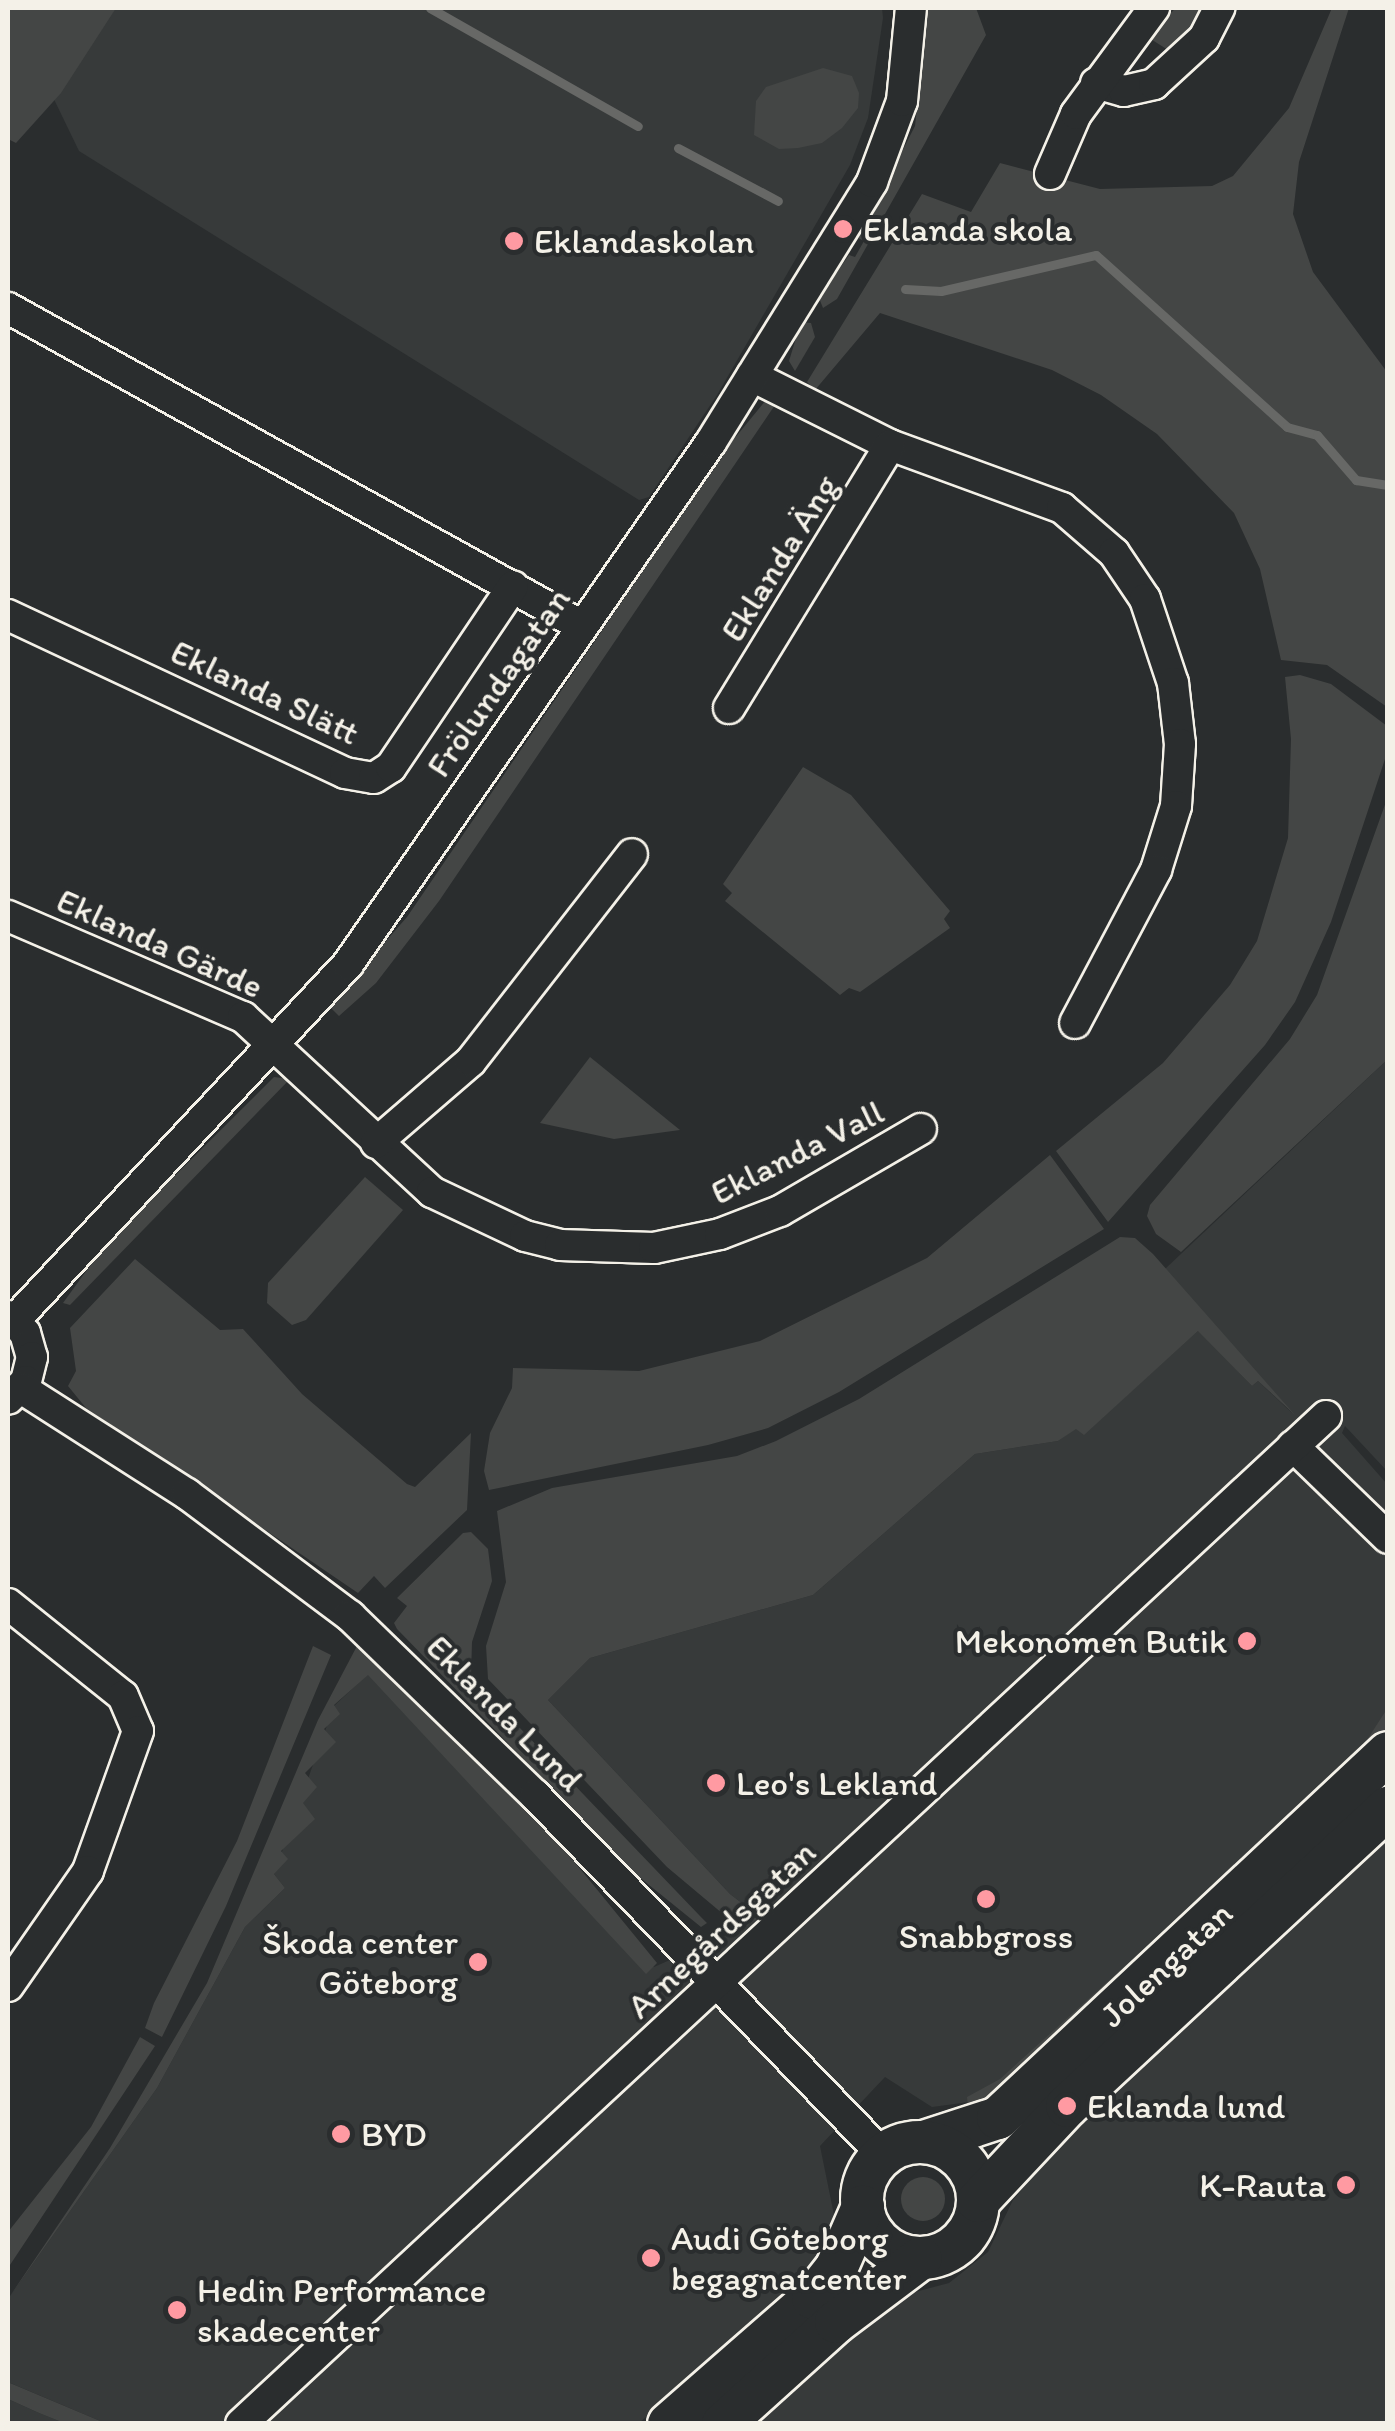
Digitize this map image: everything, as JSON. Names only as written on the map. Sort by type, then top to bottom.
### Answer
[{"type":"street","name":"Frölundagatan","points":[[11,1318],[278,1044],[356,953],[582,626],[752,376],[891,139],[909,62],[912,8]]},
{"type":"street","points":[[1050,174],[1096,83],[1154,8]]},
{"type":"street","points":[[1096,83],[1124,91],[1154,84],[1204,38],[1219,8]]},
{"type":"street","points":[[8,308],[582,626]]},
{"type":"street","points":[[752,376],[890,445],[1062,508],[1114,553],[1157,624],[1180,744],[1176,806],[1156,870],[1075,1023]]},
{"type":"street","name":"Eklanda Äng","points":[[728,708],[890,445]]},
{"type":"street","name":"Eklanda Slätt","points":[[11,623],[345,773],[374,778],[391,767],[513,586]]},
{"type":"street","points":[[376,1143],[471,1061],[632,854]]},
{"type":"street","name":"Eklanda Gärde","points":[[8,916],[242,1017],[278,1044]]},
{"type":"street","name":"Eklanda Vall","points":[[278,1044],[376,1143],[462,1210],[542,1240],[623,1250],[749,1225],[921,1130]]},
{"type":"street","name":"Eklanda Lund","points":[[11,1318],[32,1357],[14,1393],[187,1494],[350,1616],[535,1795],[714,1986],[884,2155]]},
{"type":"street","name":"Arnegårdsgatan","points":[[242,2424],[1326,1416]]},
{"type":"street","points":[[1293,1446],[1388,1538]]},
{"type":"street","points":[[8,1604],[123,1696],[138,1731],[96,1855],[8,1986]]},
{"type":"street","name":"Jolengatan","points":[[924,2142],[998,2118],[1388,1753]]},
{"type":"street","name":"Jolengatan","points":[[978,2201],[1056,2117],[1388,1808]]},
{"type":"street","points":[[669,2424],[812,2298],[836,2269],[863,2207],[869,2173],[884,2155],[924,2142],[963,2160],[978,2201],[961,2241],[921,2258],[836,2322],[722,2424]]},
{"type":"street","points":[[863,2207],[882,2244],[921,2258]]},
{"type":"shaded area","points":[[8,8],[116,8],[61,93],[16,143],[8,139]]},
{"type":"shaded area","name":"Eklandaskolan","points":[[115,8],[882,8],[883,18],[868,118],[850,165],[717,395],[649,497],[639,500],[79,151],[49,89]]},
{"type":"shaded area","points":[[928,8],[976,8],[986,35],[837,299],[823,308],[819,298],[849,255],[855,257],[864,241],[858,238],[915,126]]},
{"type":"shaded area","points":[[1176,8],[1210,8],[1179,57],[1146,36]]},
{"type":"shaded area","points":[[1332,8],[1349,8],[1299,162],[1293,214],[1313,272],[1387,372],[1387,707],[1327,665],[1281,660],[1260,569],[1234,513],[1157,434],[1101,395],[1052,370],[880,313],[815,390],[807,382],[922,194],[971,212],[1000,163],[1100,189],[1212,186],[1233,176],[1289,108]]},
{"type":"shaded area","points":[[823,68],[852,76],[859,93],[858,108],[842,128],[822,143],[798,148],[779,149],[754,135],[756,101],[766,87]]},
{"type":"shaded area","points":[[801,322],[811,323],[815,337],[795,371],[789,361]]},
{"type":"shaded area","points":[[766,400],[777,402],[439,901],[376,983],[339,1016],[329,1006],[407,917],[725,450]]},
{"type":"shaded area","points":[[1300,675],[1331,684],[1387,726],[1387,753],[1331,922],[1295,1002],[1265,1045],[1108,1222],[1056,1151],[1163,1063],[1230,985],[1257,941],[1288,838],[1291,739],[1285,677]]},
{"type":"shaded area","points":[[803,767],[851,795],[950,911],[944,919],[950,928],[860,992],[849,988],[840,995],[725,901],[732,893],[723,884]]},
{"type":"shaded area","points":[[1387,799],[1387,1060],[1181,1252],[1156,1234],[1147,1216],[1150,1205],[1290,1039],[1317,995]]},
{"type":"shaded area","points":[[590,1057],[680,1130],[614,1139],[540,1123]]},
{"type":"shaded area","points":[[1387,1060],[1387,1471],[1345,1426],[1342,1433],[1387,1484],[1387,1744],[984,2100],[932,2107],[885,2077],[820,2146],[835,2220],[809,2273],[639,2423],[105,2423],[8,2382],[8,2299],[157,2088],[245,1927],[285,1888],[274,1874],[334,1706],[368,1674],[654,1967],[747,1926],[771,1908],[743,1904],[730,1894],[548,1700],[590,1658],[813,1595],[975,1454],[1058,1441],[1076,1428],[1084,1434],[1199,1330],[1252,1386],[1258,1381],[1292,1413],[1165,1269]]},
{"type":"shaded area","points":[[274,1077],[290,1079],[70,1305],[63,1303],[105,1245]]},
{"type":"shaded area","points":[[1050,1155],[1104,1229],[839,1392],[768,1428],[708,1445],[489,1490],[484,1471],[490,1433],[512,1388],[513,1368],[639,1371],[760,1341],[927,1258]]},
{"type":"shaded area","points":[[365,1177],[403,1210],[306,1320],[292,1325],[267,1303],[268,1283]]},
{"type":"shaded area","points":[[1120,1237],[1135,1238],[1153,1254],[1295,1415],[1258,1381],[1252,1386],[1198,1331],[1084,1435],[1076,1429],[1058,1441],[975,1454],[813,1595],[590,1658],[548,1700],[730,1894],[743,1904],[757,1894],[771,1909],[747,1926],[729,1919],[667,1867],[488,1679],[486,1646],[506,1582],[497,1511],[552,1488],[737,1456],[776,1441],[859,1399]]},
{"type":"shaded area","points":[[135,1259],[220,1330],[243,1329],[302,1394],[407,1484],[415,1487],[471,1433],[467,1510],[385,1588],[374,1576],[358,1593],[86,1408],[68,1386],[76,1371],[70,1328]]},
{"type":"shaded area","points":[[471,1532],[488,1549],[492,1581],[472,1642],[471,1677],[707,1923],[701,1927],[633,1872],[397,1629],[394,1623],[407,1606],[397,1598],[463,1533]]},
{"type":"shaded area","points":[[313,1646],[331,1655],[226,1906],[162,2037],[145,2028],[154,2003],[237,1841]]},
{"type":"shaded area","points":[[357,1646],[426,1707],[568,1854],[657,1963],[646,1974],[368,1675],[334,1705],[340,1714],[324,1729],[336,1742],[305,1773],[317,1787],[303,1803],[315,1819],[281,1851],[288,1859],[274,1874],[285,1888],[245,1927],[157,2088],[8,2299],[110,2148],[207,1983],[318,1720]]},
{"type":"shaded area","points":[[1387,1709],[1387,1734],[987,2103],[968,2107],[967,2097],[1000,2079],[1323,1787],[1363,1746]]},
{"type":"shaded area","points":[[1387,1822],[1387,2423],[758,2424],[900,2296],[949,2283],[988,2252],[1013,2200],[1047,2159]]},
{"type":"shaded area","points":[[140,2037],[155,2046],[8,2268],[8,2232],[91,2127]]},
{"type":"shaded area","points":[[923,2177],[938,2184],[945,2199],[938,2214],[923,2221],[908,2214],[901,2199],[908,2184]]},
{"type":"shaded area","points":[[8,2382],[105,2423],[64,2423],[39,2413],[8,2399]]},
{"type":"shaded area","points":[[8,2399],[39,2413],[64,2423],[8,2423]]},
{"type":"waterway","points":[[430,8],[638,126]]},
{"type":"waterway","points":[[678,148],[778,201]]},
{"type":"waterway","points":[[905,289],[941,291],[1096,255],[1287,427],[1317,435],[1356,480],[1388,485]]},
{"type":"place","name":"Eklanda skola","points":[[843,229]]},
{"type":"place","name":"Eklandaskolan","points":[[514,241]]},
{"type":"place","name":"Mekonomen Butik","points":[[1247,1641]]},
{"type":"place","name":"Leo's Lekland","points":[[716,1783]]},
{"type":"place","name":"Snabbgross","points":[[986,1899]]},
{"type":"place","name":"Škoda center Göteborg","points":[[478,1962]]},
{"type":"place","name":"Eklanda lund","points":[[1067,2106]]},
{"type":"place","name":"BYD","points":[[341,2134]]},
{"type":"place","name":"K-Rauta","points":[[1346,2185]]},
{"type":"place","name":"Audi Göteborg begagnatcenter","points":[[651,2258]]},
{"type":"place","name":"Hedin Performance skadecenter","points":[[177,2310]]}]
